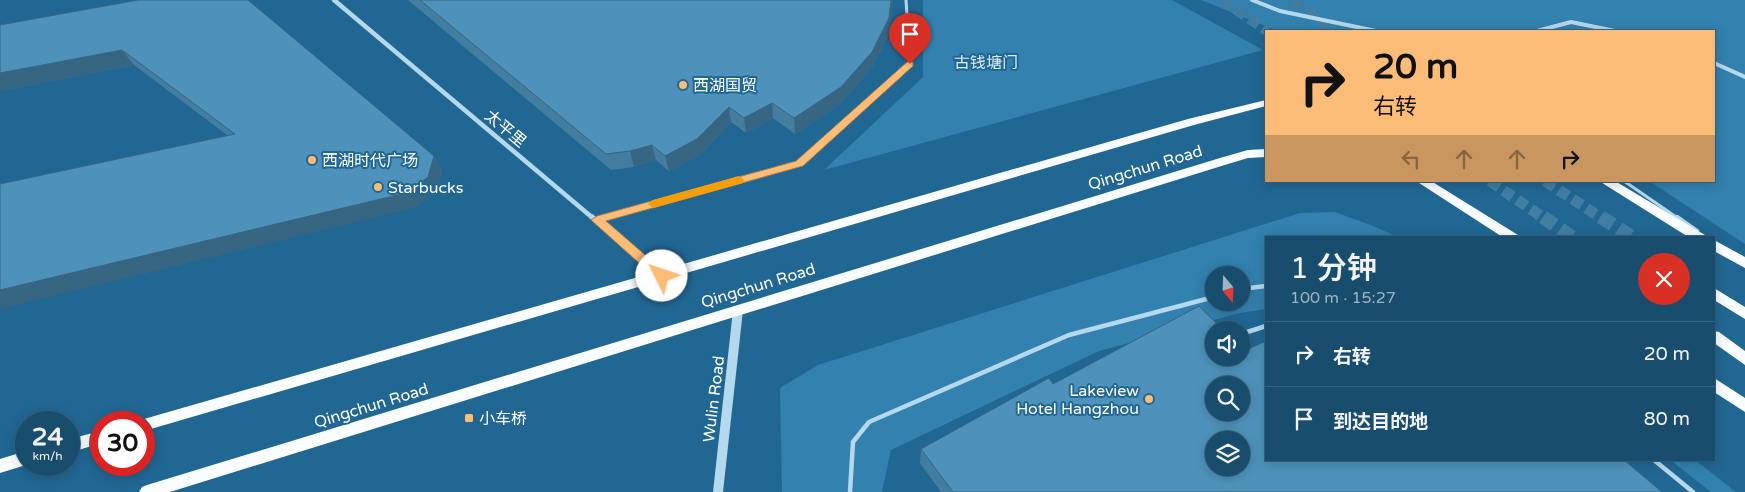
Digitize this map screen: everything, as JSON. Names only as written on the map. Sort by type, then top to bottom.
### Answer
[{"type":"main road","name":"Qingchun Road","points":[[155,422],[1192,122],[1265,103]]},
{"type":"main road","name":"Qingchun Road","points":[[147,492],[1248,154],[1265,153]]},
{"type":"main road","points":[[1424,182],[1511,236]]},
{"type":"main road","points":[[1607,182],[1698,236]]},
{"type":"main road","points":[[1715,244],[1745,263]]},
{"type":"main road","points":[[1715,294],[1745,314]]},
{"type":"main road","points":[[1715,337],[1745,358]]},
{"type":"main road","points":[[1715,385],[1745,406]]},
{"type":"main road","points":[[0,466],[15,461]]},
{"type":"street","name":"太平里","points":[[334,0],[662,276]]},
{"type":"street","points":[[1252,0],[1280,11],[1371,30]]},
{"type":"street","points":[[1541,30],[1571,22],[1610,30]]},
{"type":"street","points":[[1715,63],[1745,77]]},
{"type":"street","name":"Wulin Road","points":[[718,492],[738,310]]},
{"type":"lane","points":[[597,220],[800,164],[910,64],[906,0]]},
{"type":"lane","points":[[1625,182],[1705,236]]},
{"type":"lane","points":[[1250,288],[1265,286]]},
{"type":"lane","points":[[850,492],[853,442],[869,422],[1069,335],[1205,299]]},
{"type":"lane","points":[[1250,331],[1265,326]]},
{"type":"lane","points":[[1655,461],[1693,492]]},
{"type":"green space","name":"古钱塘门","points":[[923,0],[1172,0],[1263,50],[824,170],[923,77]]},
{"type":"green space","points":[[1201,0],[1745,0],[1745,244],[1651,182],[1715,182],[1715,30],[1276,30]]},
{"type":"green space","points":[[1335,212],[1396,236],[1265,236],[1265,309],[1205,321],[1099,351],[891,450],[882,492],[782,492],[780,388],[818,365],[1300,213]]},
{"type":"green space","points":[[1671,461],[1696,461],[1736,492],[1711,492]]},
{"type":"building","name":"西湖时代广场","points":[[138,0],[248,0],[434,156],[428,177],[406,193],[0,290],[0,184],[235,134],[122,50],[0,73],[0,25]]},
{"type":"building","name":"西湖国贸","points":[[420,0],[891,0],[889,18],[872,52],[841,87],[794,118],[772,103],[744,118],[729,107],[697,139],[665,156],[652,145],[630,151],[606,154]]},
{"type":"building","points":[[1199,306],[1214,321],[1205,321],[1205,366],[1250,366],[1250,348],[1265,341],[1265,461],[1625,461],[1662,492],[953,492],[921,449],[1049,378],[1053,384]]},
{"type":"tunnel","points":[[1222,0],[1267,30]]},
{"type":"tunnel","points":[[1292,0],[1333,30]]},
{"type":"tunnel","points":[[1491,182],[1545,219]]},
{"type":"tunnel","points":[[1547,182],[1603,219]]},
{"type":"tunnel","points":[[1543,217],[1570,236]]},
{"type":"tunnel","points":[[1601,217],[1630,236]]},
{"type":"slow traffic","points":[[653,204],[739,180]]},
{"type":"place","name":"西湖国贸","points":[[683,85]]},
{"type":"place","name":"西湖时代广场","points":[[312,160]]},
{"type":"place","name":"Starbucks","points":[[378,187]]},
{"type":"place","name":"Lakeview Hotel Hangzhou","points":[[1149,399]]},
{"type":"place","name":"小车桥","points":[[469,418]]},
{"type":"route","points":[[662,276],[597,220],[800,164],[910,64]]}]
